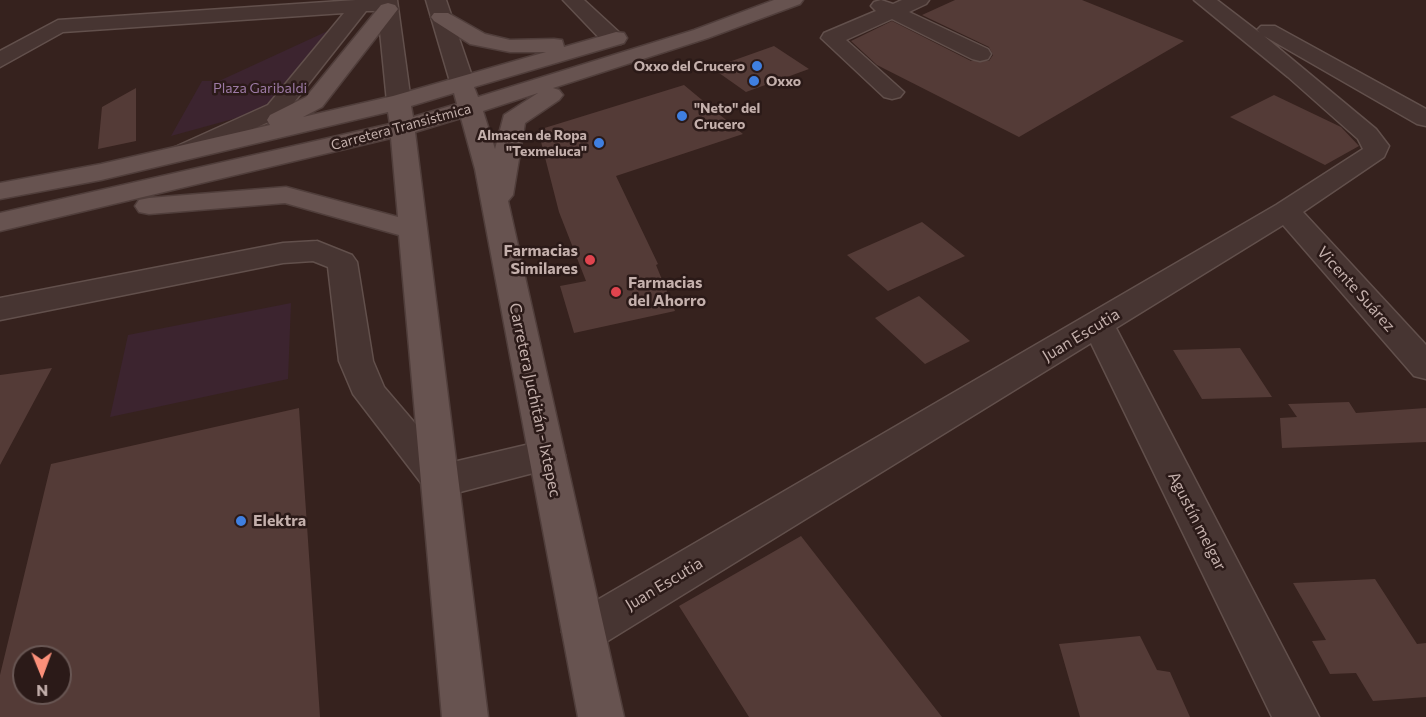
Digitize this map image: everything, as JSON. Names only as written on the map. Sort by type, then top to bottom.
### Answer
[{"type":"main road","name":"Carretera Transistmica","points":[[466,97],[604,42],[732,0]]},
{"type":"main road","name":"Carretera Transistmica","points":[[0,222],[48,213],[466,97],[587,71],[701,34],[793,0]]},
{"type":"main road","points":[[243,138],[314,102],[387,4]]},
{"type":"main road","points":[[439,5],[478,39],[510,46],[604,42]]},
{"type":"main road","points":[[496,209],[513,120],[587,71]]},
{"type":"main road","name":"Carretera Juchitán - Ixtepec","points":[[466,97],[488,169],[601,717]]},
{"type":"main road","name":"Carretera Transistmica","points":[[0,191],[100,172],[243,138],[402,115]]},
{"type":"main road","points":[[402,115],[465,717]]},
{"type":"main road","points":[[48,213],[286,195],[414,230]]},
{"type":"street","points":[[573,0],[604,42]]},
{"type":"street","points":[[868,0],[980,54]]},
{"type":"street","points":[[892,92],[832,38],[919,0]]},
{"type":"street","name":"Juan Escutia","points":[[583,632],[1098,325],[1286,211],[1375,152],[1376,146],[1367,134],[1296,72],[1204,0]]},
{"type":"street","points":[[1215,0],[1426,119]]},
{"type":"street","points":[[0,60],[58,26],[387,4],[402,115]]},
{"type":"street","points":[[184,152],[276,110],[361,5]]},
{"type":"street","points":[[439,5],[466,97]]},
{"type":"street","name":"Vicente Suárez","points":[[1286,211],[1426,367]]},
{"type":"street","points":[[0,309],[284,253],[316,252],[342,262],[356,361],[370,394],[441,481],[547,456]]},
{"type":"street","name":"Agustín melgar","points":[[1098,325],[1296,717]]},
{"type":"green space","name":"Plaza Garibaldi","points":[[345,23],[273,108],[171,136],[202,81],[219,81]]},
{"type":"green space","points":[[291,303],[288,379],[110,417],[128,335]]},
{"type":"building","points":[[955,0],[1082,0],[1184,41],[1019,137],[877,65],[851,41],[892,21],[971,61],[989,61],[993,55],[989,47],[922,15]]},
{"type":"building","name":"Oxxo","points":[[774,46],[809,69],[746,92],[712,68]]},
{"type":"building","points":[[684,85],[743,134],[616,176],[658,264],[656,265],[675,311],[574,333],[560,286],[586,281],[559,212],[538,130]]},
{"type":"building","points":[[136,88],[136,141],[98,149],[102,107]]},
{"type":"building","points":[[1274,95],[1341,127],[1359,146],[1325,165],[1230,117]]},
{"type":"building","points":[[922,222],[965,256],[888,291],[847,255]]},
{"type":"building","points":[[919,296],[970,341],[925,364],[875,318]]},
{"type":"building","points":[[1240,348],[1272,397],[1202,399],[1173,350]]},
{"type":"building","points":[[52,368],[0,465],[0,375]]},
{"type":"building","points":[[1349,402],[1356,413],[1426,408],[1426,442],[1282,448],[1280,418],[1297,417],[1288,404]]},
{"type":"building","points":[[299,408],[320,717],[0,717],[0,675],[51,464]]},
{"type":"building","points":[[801,536],[942,717],[749,717],[679,606]]},
{"type":"building","points":[[1375,579],[1417,644],[1426,643],[1426,697],[1373,701],[1356,673],[1330,674],[1312,641],[1326,640],[1293,583]]},
{"type":"building","points":[[1140,636],[1157,670],[1170,672],[1190,717],[1080,717],[1059,644]]},
{"type":"place","name":"Oxxo del Crucero","points":[[757,66]]},
{"type":"place","name":"Oxxo","points":[[754,81]]},
{"type":"place","name":"\"Neto\" del Crucero","points":[[682,116]]},
{"type":"place","name":"Almacen de Ropa \"Texmeluca\"","points":[[599,143]]},
{"type":"place","name":"Farmacias Similares","points":[[590,260]]},
{"type":"place","name":"Farmacias del Ahorro","points":[[616,292]]},
{"type":"place","name":"Elektra","points":[[241,521]]}]
